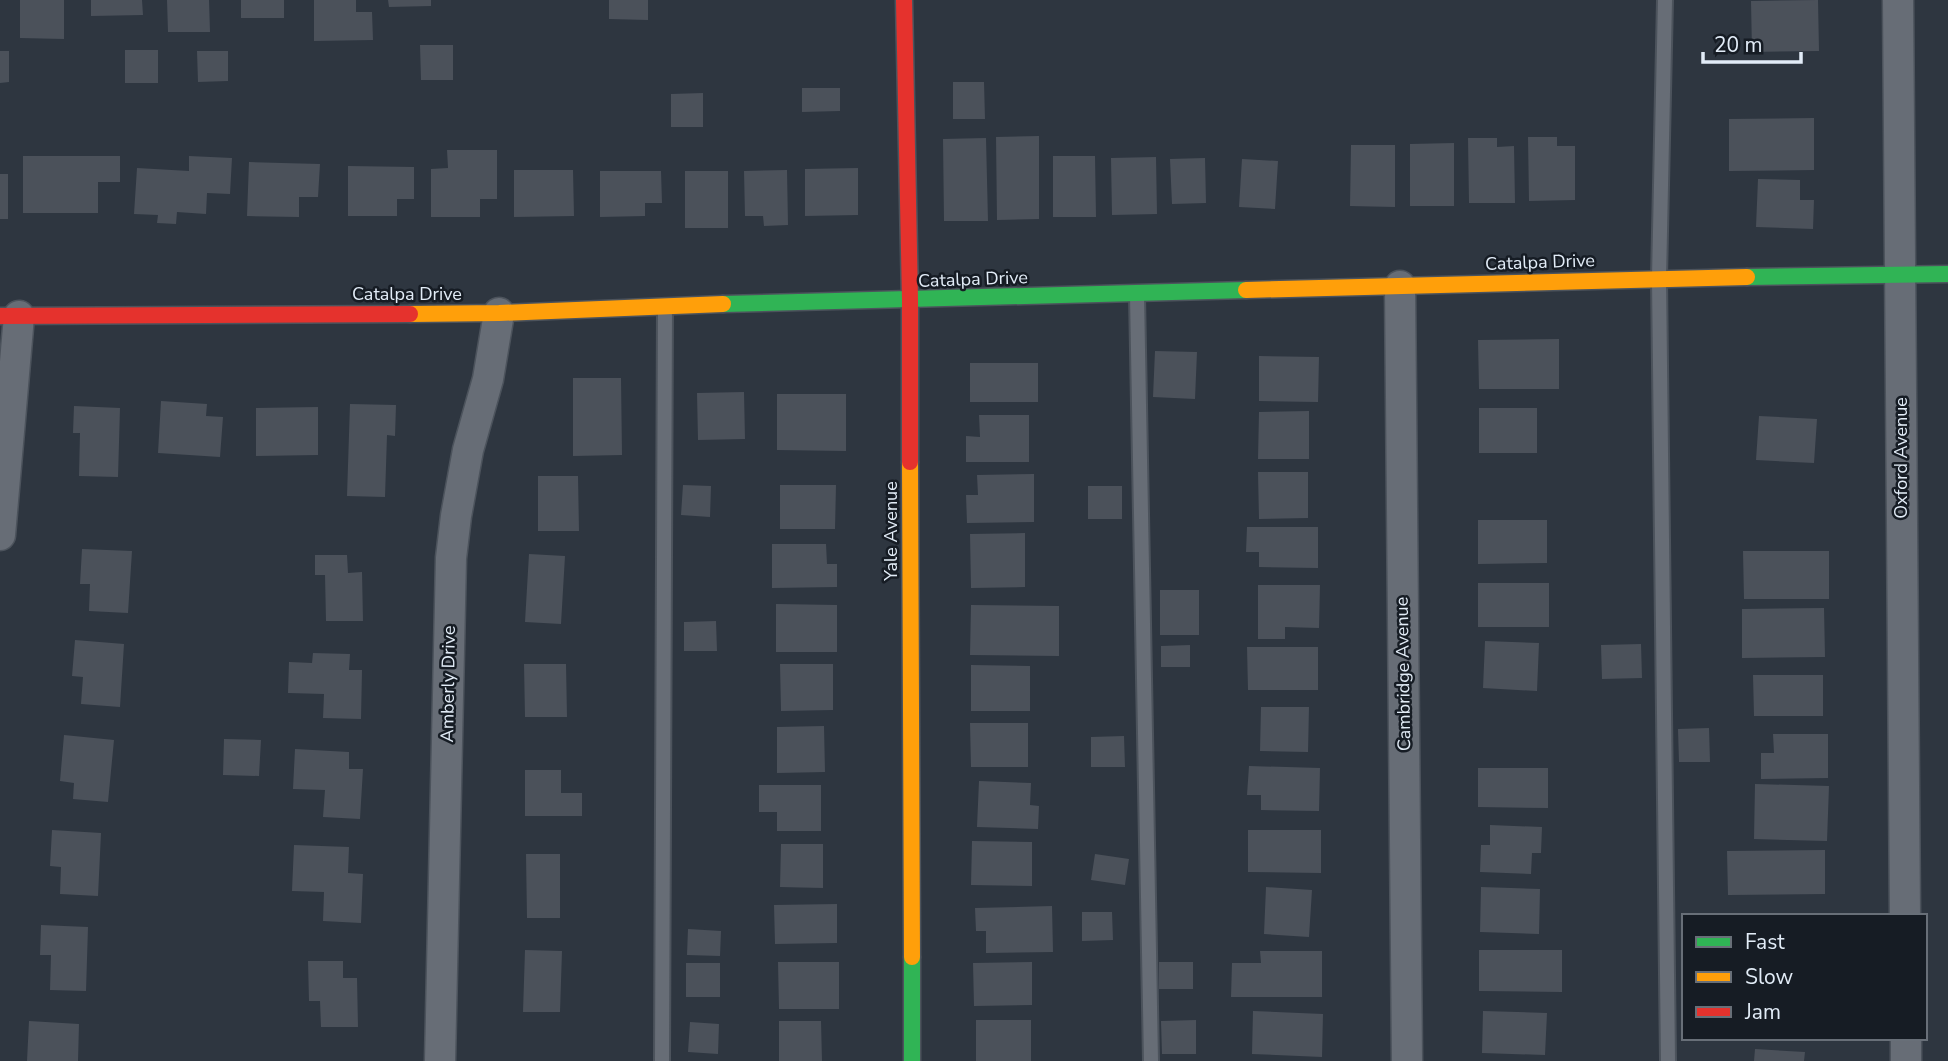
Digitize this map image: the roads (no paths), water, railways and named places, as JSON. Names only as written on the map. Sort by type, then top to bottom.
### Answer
[{"type":"street","name":"Yale Avenue","points":[[904,0],[910,300],[912,1061]]},
{"type":"street","name":"Oxford Avenue","points":[[1898,0],[1905,914]]},
{"type":"street","name":"Catalpa Drive","points":[[10,316],[499,313],[1659,278],[1948,274]]},
{"type":"street","name":"Cambridge Avenue","points":[[1400,286],[1407,1061]]},
{"type":"street","name":"Amberly Drive","points":[[440,1061],[451,558],[468,450],[488,379],[499,313]]},
{"type":"street","points":[[0,535],[10,316]]},
{"type":"street","points":[[1906,1040],[1906,1061]]},
{"type":"lane","points":[[1665,0],[1659,278],[1668,1061]]},
{"type":"lane","points":[[1137,294],[1151,1061]]},
{"type":"lane","points":[[662,1061],[665,306]]}]
